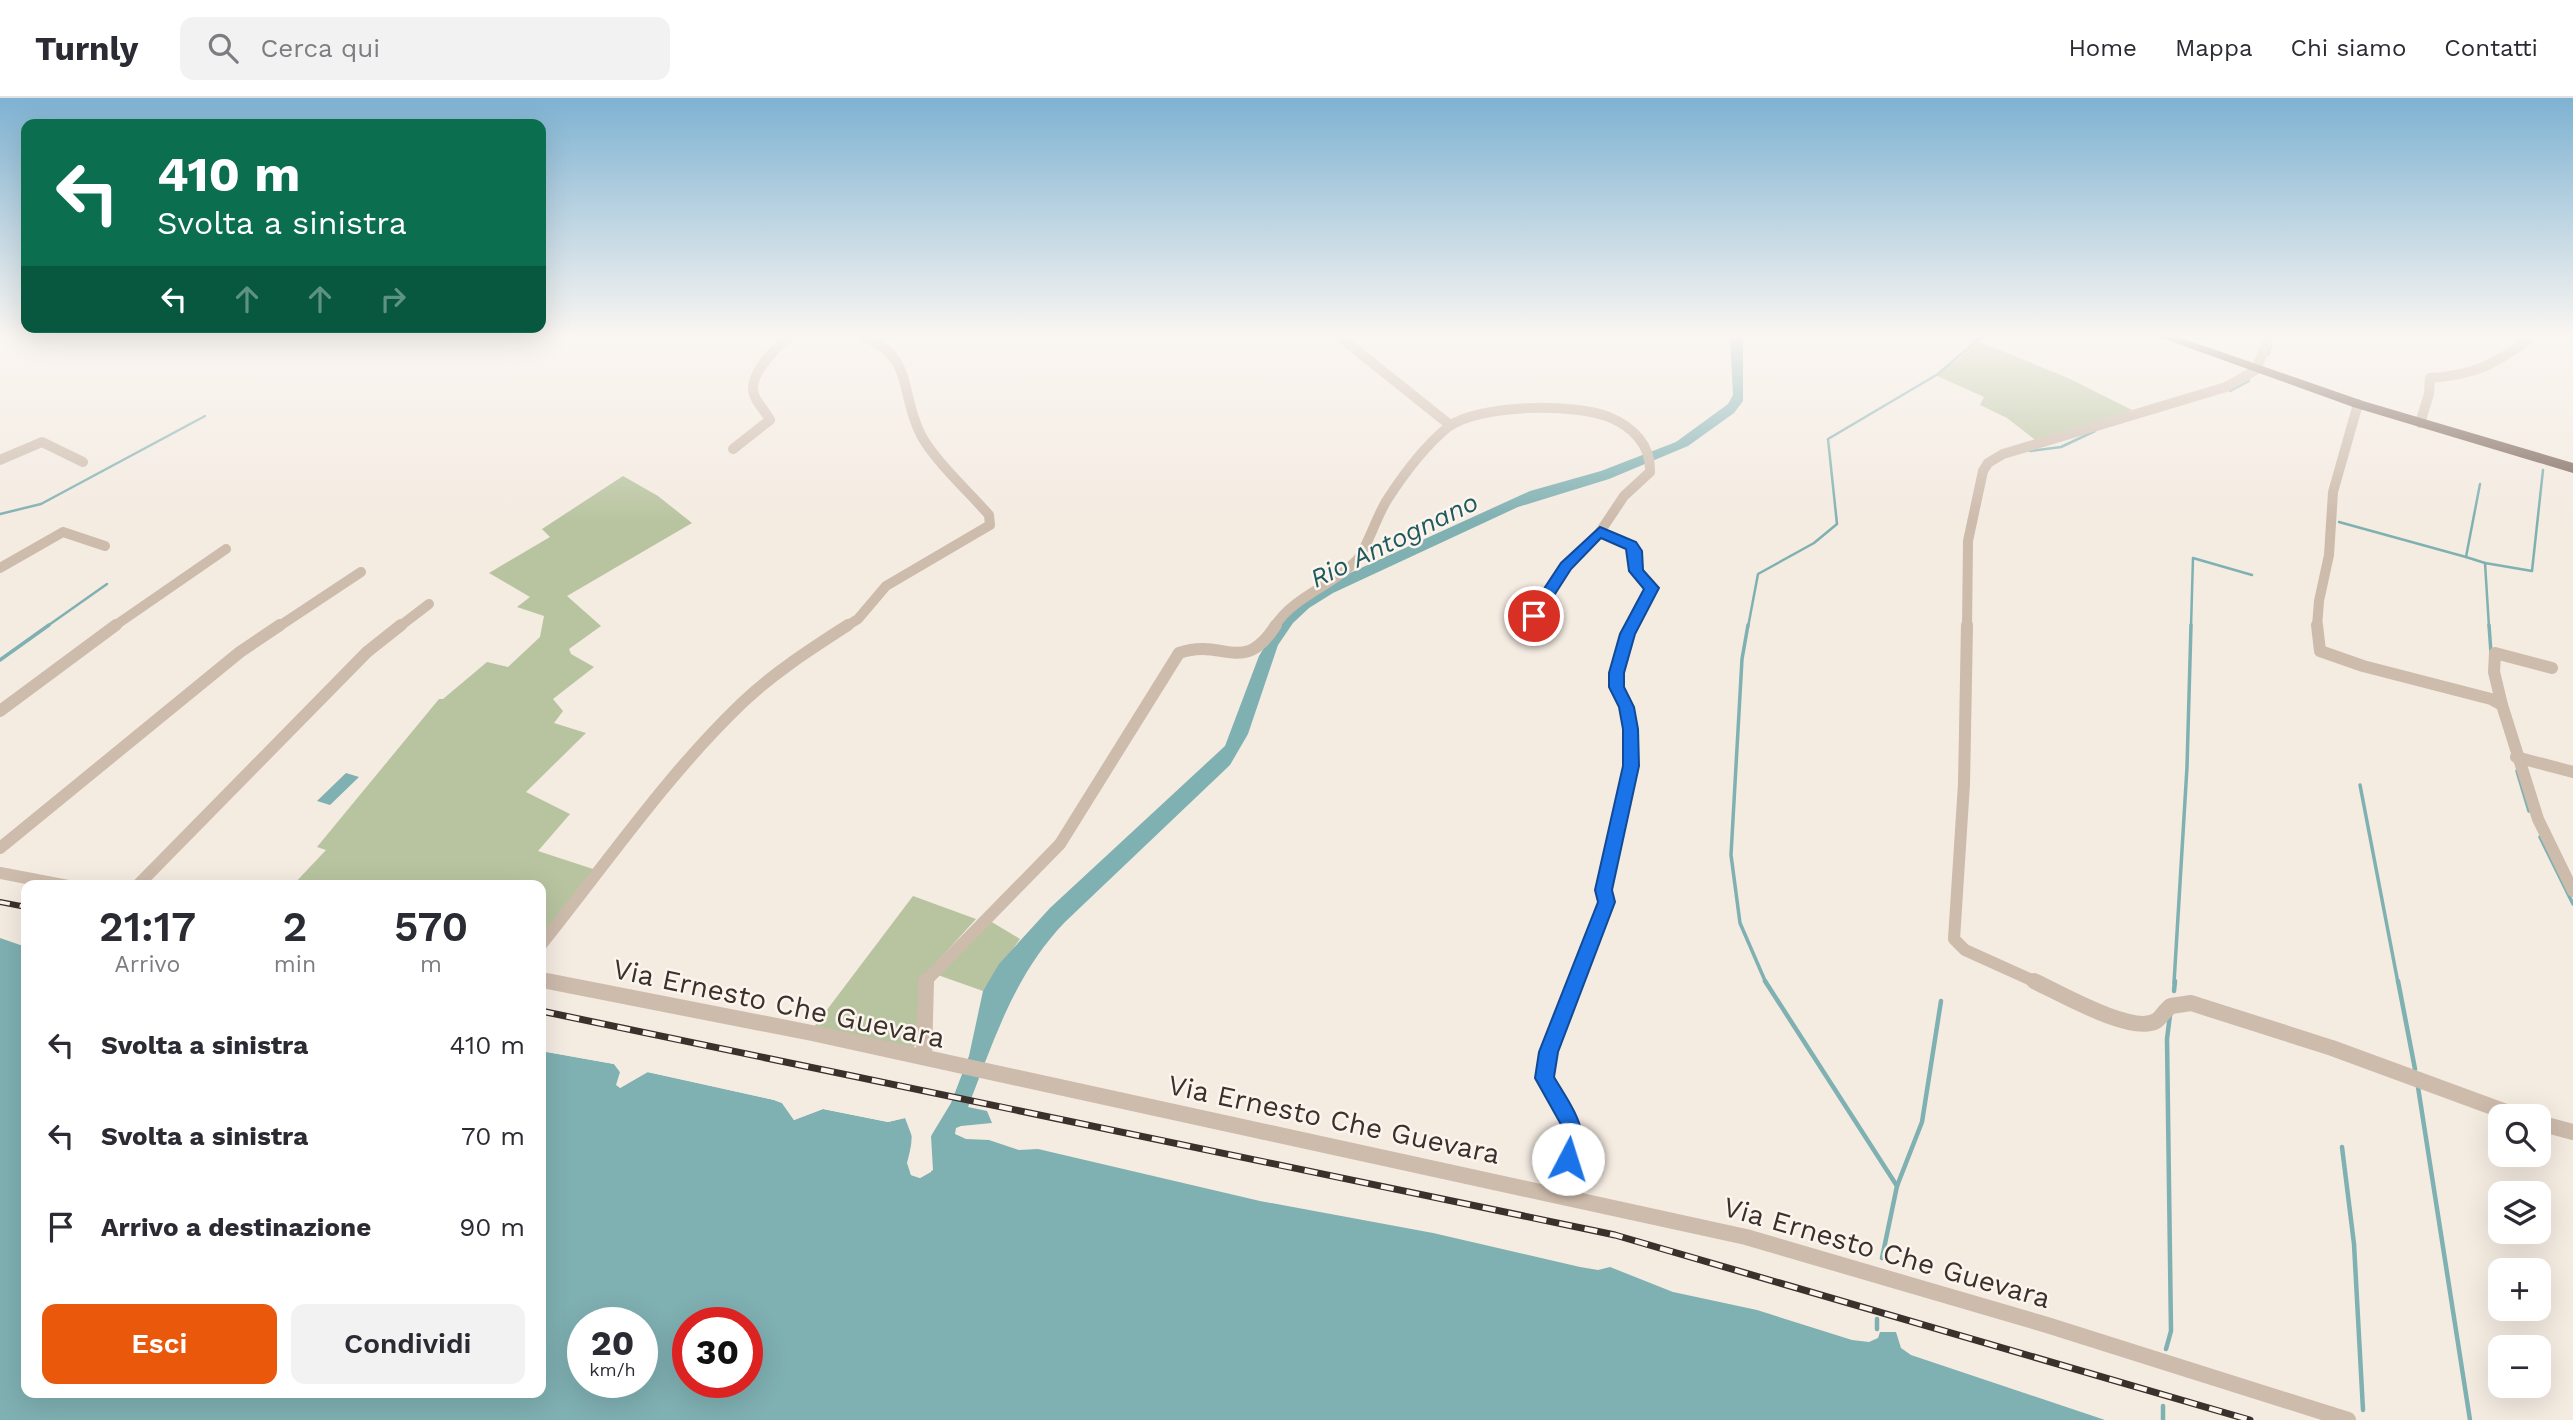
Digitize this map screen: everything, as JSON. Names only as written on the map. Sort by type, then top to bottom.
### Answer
[{"type":"main road","points":[[2343,399],[2573,468]]},
{"type":"street","points":[[733,449],[770,421],[757,399]]},
{"type":"street","points":[[546,939],[690,758],[742,703],[793,660],[858,619],[886,586],[990,525],[989,515],[922,437],[907,399]]},
{"type":"street","points":[[1417,399],[1450,425]]},
{"type":"street","points":[[2190,399],[2003,454],[1988,463],[1983,471],[1968,541],[1964,784],[1954,939],[1965,950],[2125,1022],[2143,1024],[2157,1021],[2165,1006],[2174,1002],[2191,1003],[2332,1048],[2488,1105]]},
{"type":"street","points":[[2420,422],[2427,399]]},
{"type":"street","points":[[2358,404],[2333,492],[2329,555],[2319,601],[2318,648],[2328,656],[2491,699],[2502,705]]},
{"type":"street","points":[[924,1057],[924,983],[1060,844],[1179,653],[1193,648],[1250,653],[1257,650],[1284,612],[1306,593],[1359,559],[1361,547],[1377,514],[1411,467],[1450,425],[1503,412],[1592,411],[1637,433],[1648,451],[1650,472],[1624,496],[1600,532],[1566,566],[1534,616]]},
{"type":"street","points":[[0,460],[42,442],[83,462]]},
{"type":"street","points":[[0,568],[63,532],[105,546]]},
{"type":"street","points":[[1559,1195],[1573,1141],[1573,1127],[1544,1078],[1549,1052],[1606,902],[1603,890],[1631,766],[1630,729],[1626,707],[1616,687],[1616,673],[1627,634],[1652,588],[1636,571],[1635,551],[1631,545],[1600,532]]},
{"type":"street","points":[[0,711],[166,587],[226,549]]},
{"type":"street","points":[[0,848],[240,652],[361,572]]},
{"type":"street","points":[[143,880],[367,652],[429,604]]},
{"type":"street","points":[[2552,668],[2495,653],[2494,672],[2502,705],[2508,716],[2516,757],[2551,849],[2573,891]]},
{"type":"street","points":[[2516,757],[2573,772]]},
{"type":"street","points":[[0,873],[37,880]]},
{"type":"street","name":"Via Ernesto Che Guevara","points":[[546,981],[924,1057],[950,1065],[1331,1144],[1746,1237],[2047,1325],[2348,1420]]},
{"type":"street","points":[[2551,1126],[2573,1132]]},
{"type":"green space","points":[[1983,399],[2109,399],[2132,410],[2038,442],[2007,418],[1980,405]]},
{"type":"green space","points":[[623,476],[658,496],[692,523],[567,596],[601,626],[569,649],[571,654],[594,667],[553,699],[563,711],[554,723],[586,733],[526,792],[570,814],[538,851],[596,870],[546,932],[546,880],[298,880],[326,850],[317,847],[439,699],[443,699],[487,662],[508,667],[540,637],[544,616],[517,607],[530,597],[489,573],[550,537],[542,529]]},
{"type":"green space","points":[[913,896],[976,919],[926,974],[917,1044],[912,1048],[814,1027]]},
{"type":"green space","points":[[990,921],[1020,939],[983,991],[935,974]]},
{"type":"water","points":[[1731,399],[1743,399],[1734,413],[1688,446],[1609,479],[1518,507],[1333,593],[1309,608],[1293,623],[1278,645],[1248,734],[1230,765],[1065,922],[1032,964],[1007,1009],[968,1107],[987,1111],[992,1123],[961,1126],[956,1128],[955,1134],[966,1139],[989,1140],[1019,1150],[1038,1149],[1260,1201],[1433,1233],[1580,1267],[1598,1270],[1610,1267],[1673,1292],[1757,1310],[1852,1340],[1869,1342],[1878,1338],[1880,1332],[1896,1332],[1901,1348],[1911,1355],[2105,1420],[0,1420],[0,938],[21,945],[21,1398],[546,1398],[546,1052],[614,1064],[620,1072],[620,1088],[647,1072],[774,1100],[782,1103],[794,1120],[823,1109],[888,1122],[905,1118],[912,1138],[909,1160],[911,1175],[920,1178],[931,1172],[931,1136],[951,1103],[969,1056],[983,991],[999,964],[1050,908],[1225,746],[1259,656],[1285,614],[1350,573],[1530,491],[1601,471],[1676,442],[1728,404]]},
{"type":"water","points":[[346,773],[359,777],[330,805],[317,801]]},
{"type":"pier","points":[[546,1048],[615,1061],[623,1071],[621,1084],[648,1068],[776,1096],[784,1100],[795,1116],[823,1105],[888,1119],[906,1115],[913,1123],[916,1139],[910,1163],[913,1172],[920,1175],[929,1169],[928,1135],[943,1108],[931,1136],[933,1170],[920,1178],[911,1175],[907,1163],[913,1139],[905,1118],[888,1122],[823,1109],[794,1120],[782,1103],[774,1100],[648,1072],[620,1088],[616,1085],[620,1072],[614,1064],[546,1052]]},
{"type":"waterway","points":[[1748,627],[1758,574],[1814,543],[1837,524],[1828,439],[1896,399]]},
{"type":"waterway","points":[[0,514],[41,504],[205,416]]},
{"type":"waterway","points":[[2030,451],[2061,447],[2095,431]]},
{"type":"waterway","points":[[2485,563],[2532,571],[2543,470]]},
{"type":"waterway","points":[[2466,557],[2480,484]]},
{"type":"waterway","points":[[2339,522],[2466,557]]},
{"type":"waterway","points":[[2466,557],[2485,563]]},
{"type":"waterway","points":[[2191,627],[2193,558],[2252,575]]},
{"type":"waterway","points":[[2485,563],[2489,627]]},
{"type":"waterway","points":[[46,627],[107,584]]},
{"type":"waterway","points":[[0,660],[49,625]]},
{"type":"waterway","points":[[1748,625],[1742,659],[1731,855],[1740,923],[1765,982]]},
{"type":"waterway","points":[[2174,983],[2187,767],[2191,625]]},
{"type":"waterway","points":[[2489,625],[2491,653]]},
{"type":"waterway","points":[[2517,771],[2529,811]]},
{"type":"waterway","points":[[2360,785],[2398,983]]},
{"type":"waterway","points":[[2540,837],[2573,904]]},
{"type":"waterway","points":[[2174,991],[2175,981]]},
{"type":"waterway","points":[[2398,981],[2415,1069]]},
{"type":"waterway","points":[[1765,982],[1897,1186]]},
{"type":"waterway","points":[[1897,1186],[1922,1122],[1941,1001]]},
{"type":"waterway","points":[[2166,1349],[2171,1331],[2167,1039],[2170,1015]]},
{"type":"waterway","points":[[2418,1087],[2470,1420]]},
{"type":"waterway","points":[[2342,1147],[2354,1244],[2363,1410]]},
{"type":"waterway","points":[[1882,1258],[1897,1186]]},
{"type":"waterway","points":[[1877,1319],[1877,1329]]},
{"type":"waterway","points":[[2163,1406],[2163,1420]]},
{"type":"railway","points":[[0,902],[21,906]]},
{"type":"railway","points":[[546,1012],[1615,1235],[2250,1420]]},
{"type":"route","points":[[1534,616],[1566,566],[1600,532],[1631,545],[1635,551],[1636,571],[1652,588],[1627,634],[1616,673],[1616,687],[1626,707],[1630,729],[1631,766],[1603,890],[1606,902],[1549,1052],[1544,1078],[1553,1099],[1573,1127],[1573,1141],[1568,1159]]},
{"type":"water label","name":"Rio Antognano","points":[[1394,540]]}]
